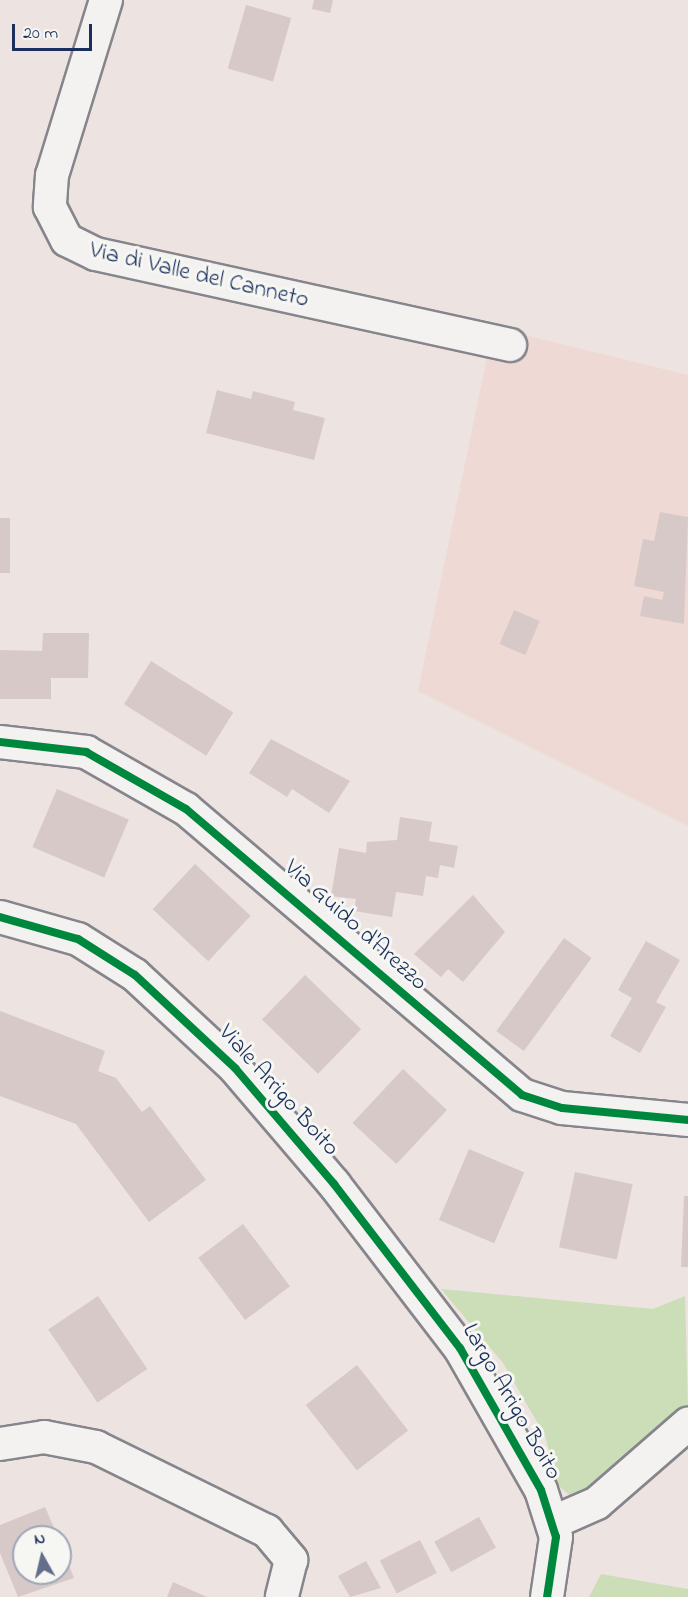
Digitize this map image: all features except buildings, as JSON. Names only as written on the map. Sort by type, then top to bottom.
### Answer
[{"type":"street","name":"Via di Valle del Canneto","points":[[106,0],[52,175],[50,207],[68,240],[96,254],[510,345]]},
{"type":"street","name":"Via Guido d'Arezzo","points":[[0,742],[86,752],[186,809],[522,1095],[562,1108],[688,1120]]},
{"type":"street","name":"Viale Arrigo Boito","points":[[0,917],[78,939],[157,993],[274,1112],[406,1276]]},
{"type":"street","name":"Largo Arrigo Boito","points":[[406,1276],[484,1386],[554,1522]]},
{"type":"street","points":[[547,1597],[556,1550],[554,1522],[597,1503],[688,1424]]},
{"type":"street","points":[[0,1444],[44,1437],[96,1447],[267,1531],[291,1560],[282,1597]]},
{"type":"shaded area","points":[[516,333],[688,375],[688,826],[418,691],[489,348]]},
{"type":"green space","points":[[441,1289],[653,1309],[685,1296],[688,1409],[596,1490],[574,1499],[559,1486],[545,1436],[503,1363]]},
{"type":"green space","points":[[601,1574],[688,1589],[688,1597],[589,1597]]},
{"type":"cycle path","points":[[0,742],[86,752],[186,809],[522,1095],[562,1108],[688,1120]]},
{"type":"cycle path","points":[[0,917],[78,939],[135,975],[235,1068],[334,1184],[460,1348],[541,1490],[556,1537],[547,1597]]}]
